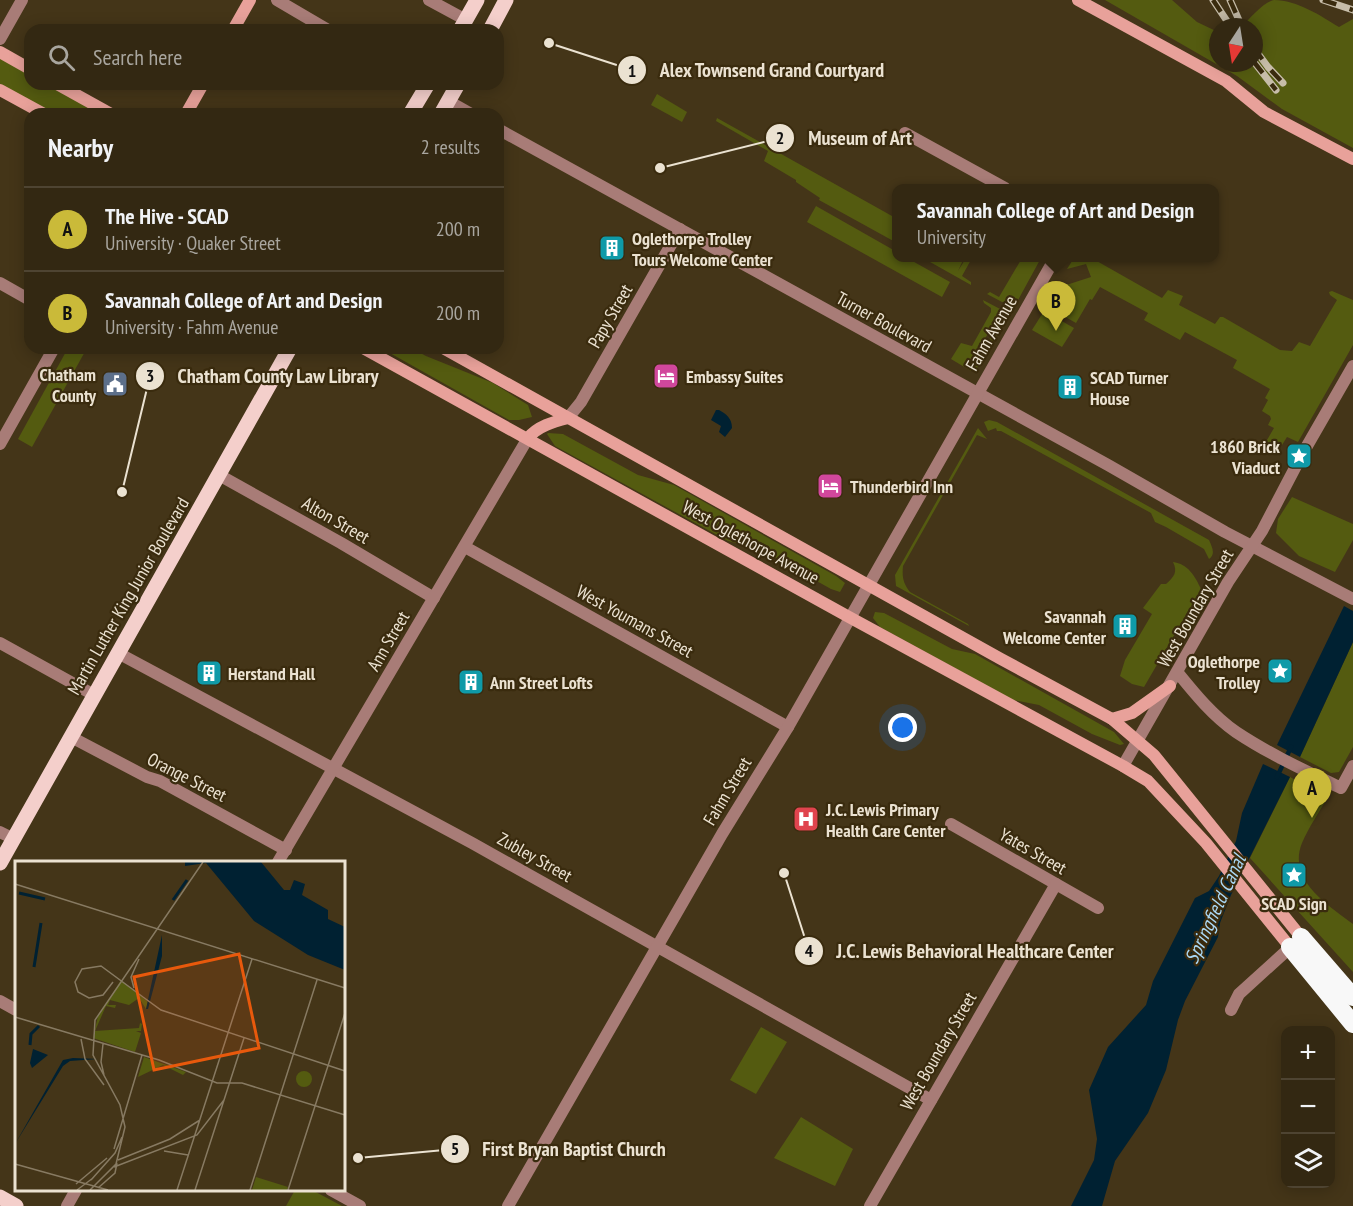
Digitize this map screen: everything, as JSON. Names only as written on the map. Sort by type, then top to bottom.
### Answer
[{"type":"highway","points":[[1296,942],[1353,997]]},
{"type":"highway","points":[[1296,942],[1353,1024]]},
{"type":"main road","points":[[236,24],[250,0]]},
{"type":"main road","points":[[464,24],[477,0]]},
{"type":"main road","points":[[493,24],[506,0]]},
{"type":"main road","points":[[1078,0],[1226,81],[1264,112],[1353,159]]},
{"type":"main road","points":[[0,52],[24,66]]},
{"type":"main road","points":[[0,90],[33,108]]},
{"type":"main road","points":[[68,90],[100,108]]},
{"type":"main road","points":[[189,108],[200,90]]},
{"type":"main road","points":[[413,108],[422,90]]},
{"type":"main road","points":[[445,108],[455,90]]},
{"type":"main road","name":"Martin Luther King Junior Boulevard","points":[[0,864],[287,354]]},
{"type":"main road","name":"West Oglethorpe Avenue","points":[[374,354],[1148,781],[1206,843],[1275,927],[1296,942]]},
{"type":"main road","name":"West Oglethorpe Avenue","points":[[454,354],[1112,719],[1154,755],[1286,918],[1296,942]]},
{"type":"main road","points":[[528,438],[534,431],[549,423],[568,418]]},
{"type":"main road","points":[[1112,719],[1132,712],[1170,687]]},
{"type":"main road","points":[[0,1197],[16,1206]]},
{"type":"street","points":[[0,39],[22,0]]},
{"type":"street","points":[[277,0],[297,5],[321,24]]},
{"type":"street","points":[[429,0],[462,24]]},
{"type":"street","name":"Turner Boulevard","points":[[504,132],[1252,546],[1351,597]]},
{"type":"street","points":[[905,133],[996,184]]},
{"type":"street","name":"Papy Street","points":[[568,418],[581,402],[680,229]]},
{"type":"street","name":"Fahm Avenue","points":[[976,394],[1053,262]]},
{"type":"street","points":[[0,283],[24,297]]},
{"type":"street","points":[[0,444],[51,354]]},
{"type":"street","points":[[1307,446],[1353,366]]},
{"type":"street","name":"Fahm Street","points":[[508,1206],[722,834],[788,726],[976,394]]},
{"type":"street","name":"Ann Street","points":[[279,861],[528,438]]},
{"type":"street","name":"West Boundary Street","points":[[1123,766],[1228,582],[1252,546],[1296,466]]},
{"type":"street","name":"Alton Street","points":[[219,475],[434,598]]},
{"type":"street","name":"West Youmans Street","points":[[465,547],[788,726]]},
{"type":"street","points":[[0,643],[94,695]]},
{"type":"street","name":"Zubley Street","points":[[118,653],[472,843],[931,1100]]},
{"type":"street","points":[[1178,673],[1214,714],[1235,731],[1270,752],[1341,788],[1353,766]]},
{"type":"street","name":"Orange Street","points":[[71,737],[147,777],[160,781],[286,850]]},
{"type":"street","name":"Yates Street","points":[[951,824],[1098,908]]},
{"type":"street","points":[[0,832],[14,839]]},
{"type":"street","name":"West Boundary Street","points":[[870,1206],[1056,884]]},
{"type":"street","points":[[1231,1010],[1239,994],[1296,942]]},
{"type":"street","points":[[0,1001],[15,1009]]},
{"type":"street","points":[[67,1206],[75,1191]]},
{"type":"street","points":[[333,1191],[360,1206]]},
{"type":"green space","points":[[1105,0],[1172,0],[1197,22],[1209,28],[1209,60]]},
{"type":"green space","points":[[1274,0],[1300,6],[1339,27],[1353,19],[1353,148],[1282,109],[1230,72],[1263,72],[1263,18],[1250,18]]},
{"type":"green space","points":[[0,54],[24,68],[24,90],[63,90],[94,108],[44,108],[0,84]]},
{"type":"green space","points":[[657,94],[687,112],[682,122],[651,105]]},
{"type":"green space","points":[[717,118],[892,216],[892,240],[819,200],[820,198],[796,180],[764,161],[768,151],[716,121]]},
{"type":"green space","points":[[816,206],[892,249],[892,262],[914,262],[950,282],[942,297],[807,222]]},
{"type":"green space","points":[[930,262],[962,262],[958,271],[964,262],[970,262],[962,276],[971,282],[971,285]]},
{"type":"green space","points":[[1020,262],[1039,262],[1017,302],[1002,302],[987,294],[990,292],[999,297]]},
{"type":"green space","points":[[1071,262],[1099,262],[1162,298],[1168,290],[1183,296],[1179,305],[1215,324],[1220,317],[1223,317],[1280,350],[1292,351],[1299,342],[1310,346],[1337,300],[1330,295],[1329,292],[1332,291],[1353,300],[1353,345],[1298,442],[1287,437],[1282,445],[1272,441],[1269,449],[1264,445],[1274,428],[1268,425],[1270,416],[1262,411],[1268,400],[1265,398],[1270,389],[1233,368],[1237,360],[1185,332],[1180,340],[1144,320],[1148,313],[1100,287],[1076,323],[1046,306],[1057,288],[1091,277],[1086,264],[1067,269]]},
{"type":"green space","points":[[983,300],[1002,310],[974,357],[971,371],[951,359],[961,343],[972,346],[991,312],[991,308]]},
{"type":"green space","points":[[1044,311],[1074,328],[1062,347],[1032,330]]},
{"type":"green space","points":[[1002,317],[1007,319],[974,373],[976,363]]},
{"type":"green space","points":[[65,354],[84,354],[32,447],[18,439]]},
{"type":"green space","points":[[392,354],[422,354],[493,383],[528,405],[532,417],[509,420]]},
{"type":"green space","points":[[989,420],[997,422],[1209,540],[1213,550],[1211,557],[1209,559],[1204,549],[1155,522],[1151,513],[1001,431],[997,431],[996,428],[988,431],[984,422]]},
{"type":"green space","points":[[978,428],[987,439],[977,435],[903,566],[904,583],[910,592],[969,626],[896,586],[895,575]]},
{"type":"green space","points":[[548,433],[563,434],[638,475],[674,485],[845,583],[840,592],[831,589],[761,550],[728,541],[555,446]]},
{"type":"green space","points":[[1292,497],[1353,524],[1353,540],[1335,572],[1299,556],[1276,533],[1278,519]]},
{"type":"green space","points":[[1173,562],[1187,568],[1201,589],[1144,687],[1132,684],[1120,676],[1125,660],[1152,614],[1143,608],[1161,584],[1166,584],[1173,577],[1175,569]]},
{"type":"green space","points":[[875,612],[884,613],[952,649],[975,654],[1114,732],[1124,744],[1120,745],[1092,734],[1039,705],[1013,700],[880,627],[873,618]]},
{"type":"green space","points":[[1353,642],[1353,747],[1339,772],[1331,773],[1300,757]]},
{"type":"green space","points":[[1290,777],[1328,797],[1302,843],[1299,856],[1300,869],[1312,890],[1332,909],[1353,924],[1353,972],[1250,858]]},
{"type":"green space","points":[[761,1027],[787,1042],[756,1094],[730,1080]]},
{"type":"green space","points":[[801,1117],[853,1149],[835,1186],[774,1158]]},
{"type":"green space","points":[[294,1191],[314,1191],[342,1206],[286,1206]]},
{"type":"water","points":[[716,410],[724,413],[731,422],[732,428],[725,437],[719,432],[721,426],[711,420]]},
{"type":"water","points":[[1344,606],[1353,611],[1353,642],[1300,757],[1277,745]]},
{"type":"water","points":[[1263,764],[1290,777],[1231,895],[1220,923],[1218,937],[1185,1001],[1166,1070],[1148,1113],[1115,1161],[1102,1206],[1071,1206],[1094,1160],[1097,1139],[1089,1090],[1108,1047],[1146,1005],[1153,981],[1195,898],[1209,891],[1219,876],[1236,841],[1242,813]]},
{"type":"waterway","name":"Springfield Canal","points":[[1277,777],[1291,747]]},
{"type":"tunnel","points":[[1296,466],[1307,446]]},
{"type":"railway","points":[[1213,0],[1225,18]]},
{"type":"railway","points":[[1230,0],[1238,18]]},
{"type":"railway","points":[[1323,0],[1353,10]]},
{"type":"railway","points":[[1263,60],[1283,83]]},
{"type":"railway","points":[[1262,72],[1276,90]]},
{"type":"place","name":"Alex Townsend Grand Courtyard","points":[[549,43]]},
{"type":"place","name":"Museum of Art","points":[[660,168]]},
{"type":"place","name":"Oglethorpe Trolley Tours Welcome Center","points":[[612,248]]},
{"type":"place","name":"Savannah College of Art and Design","points":[[1056,331]]},
{"type":"place","name":"Embassy Suites","points":[[666,376]]},
{"type":"place","name":"Chatham County","points":[[115,384]]},
{"type":"place","name":"SCAD Turner House","points":[[1070,387]]},
{"type":"place","name":"1860 Brick Viaduct","points":[[1299,456]]},
{"type":"place","name":"Thunderbird Inn","points":[[830,486]]},
{"type":"place","name":"Chatham County Law Library","points":[[122,492]]},
{"type":"place","name":"Savannah Welcome Center","points":[[1125,626]]},
{"type":"place","name":"Oglethorpe Trolley","points":[[1280,671]]},
{"type":"place","name":"Herstand Hall","points":[[209,673]]},
{"type":"place","name":"Ann Street Lofts","points":[[471,682]]},
{"type":"place","name":"The Hive - SCAD","points":[[1312,818]]},
{"type":"place","name":"J.C. Lewis Primary Health Care Center","points":[[806,819]]},
{"type":"place","name":"J.C. Lewis Behavioral Healthcare Center","points":[[784,873]]},
{"type":"place","name":"SCAD Sign","points":[[1294,875]]},
{"type":"place","name":"First Bryan Baptist Church","points":[[358,1158]]}]
